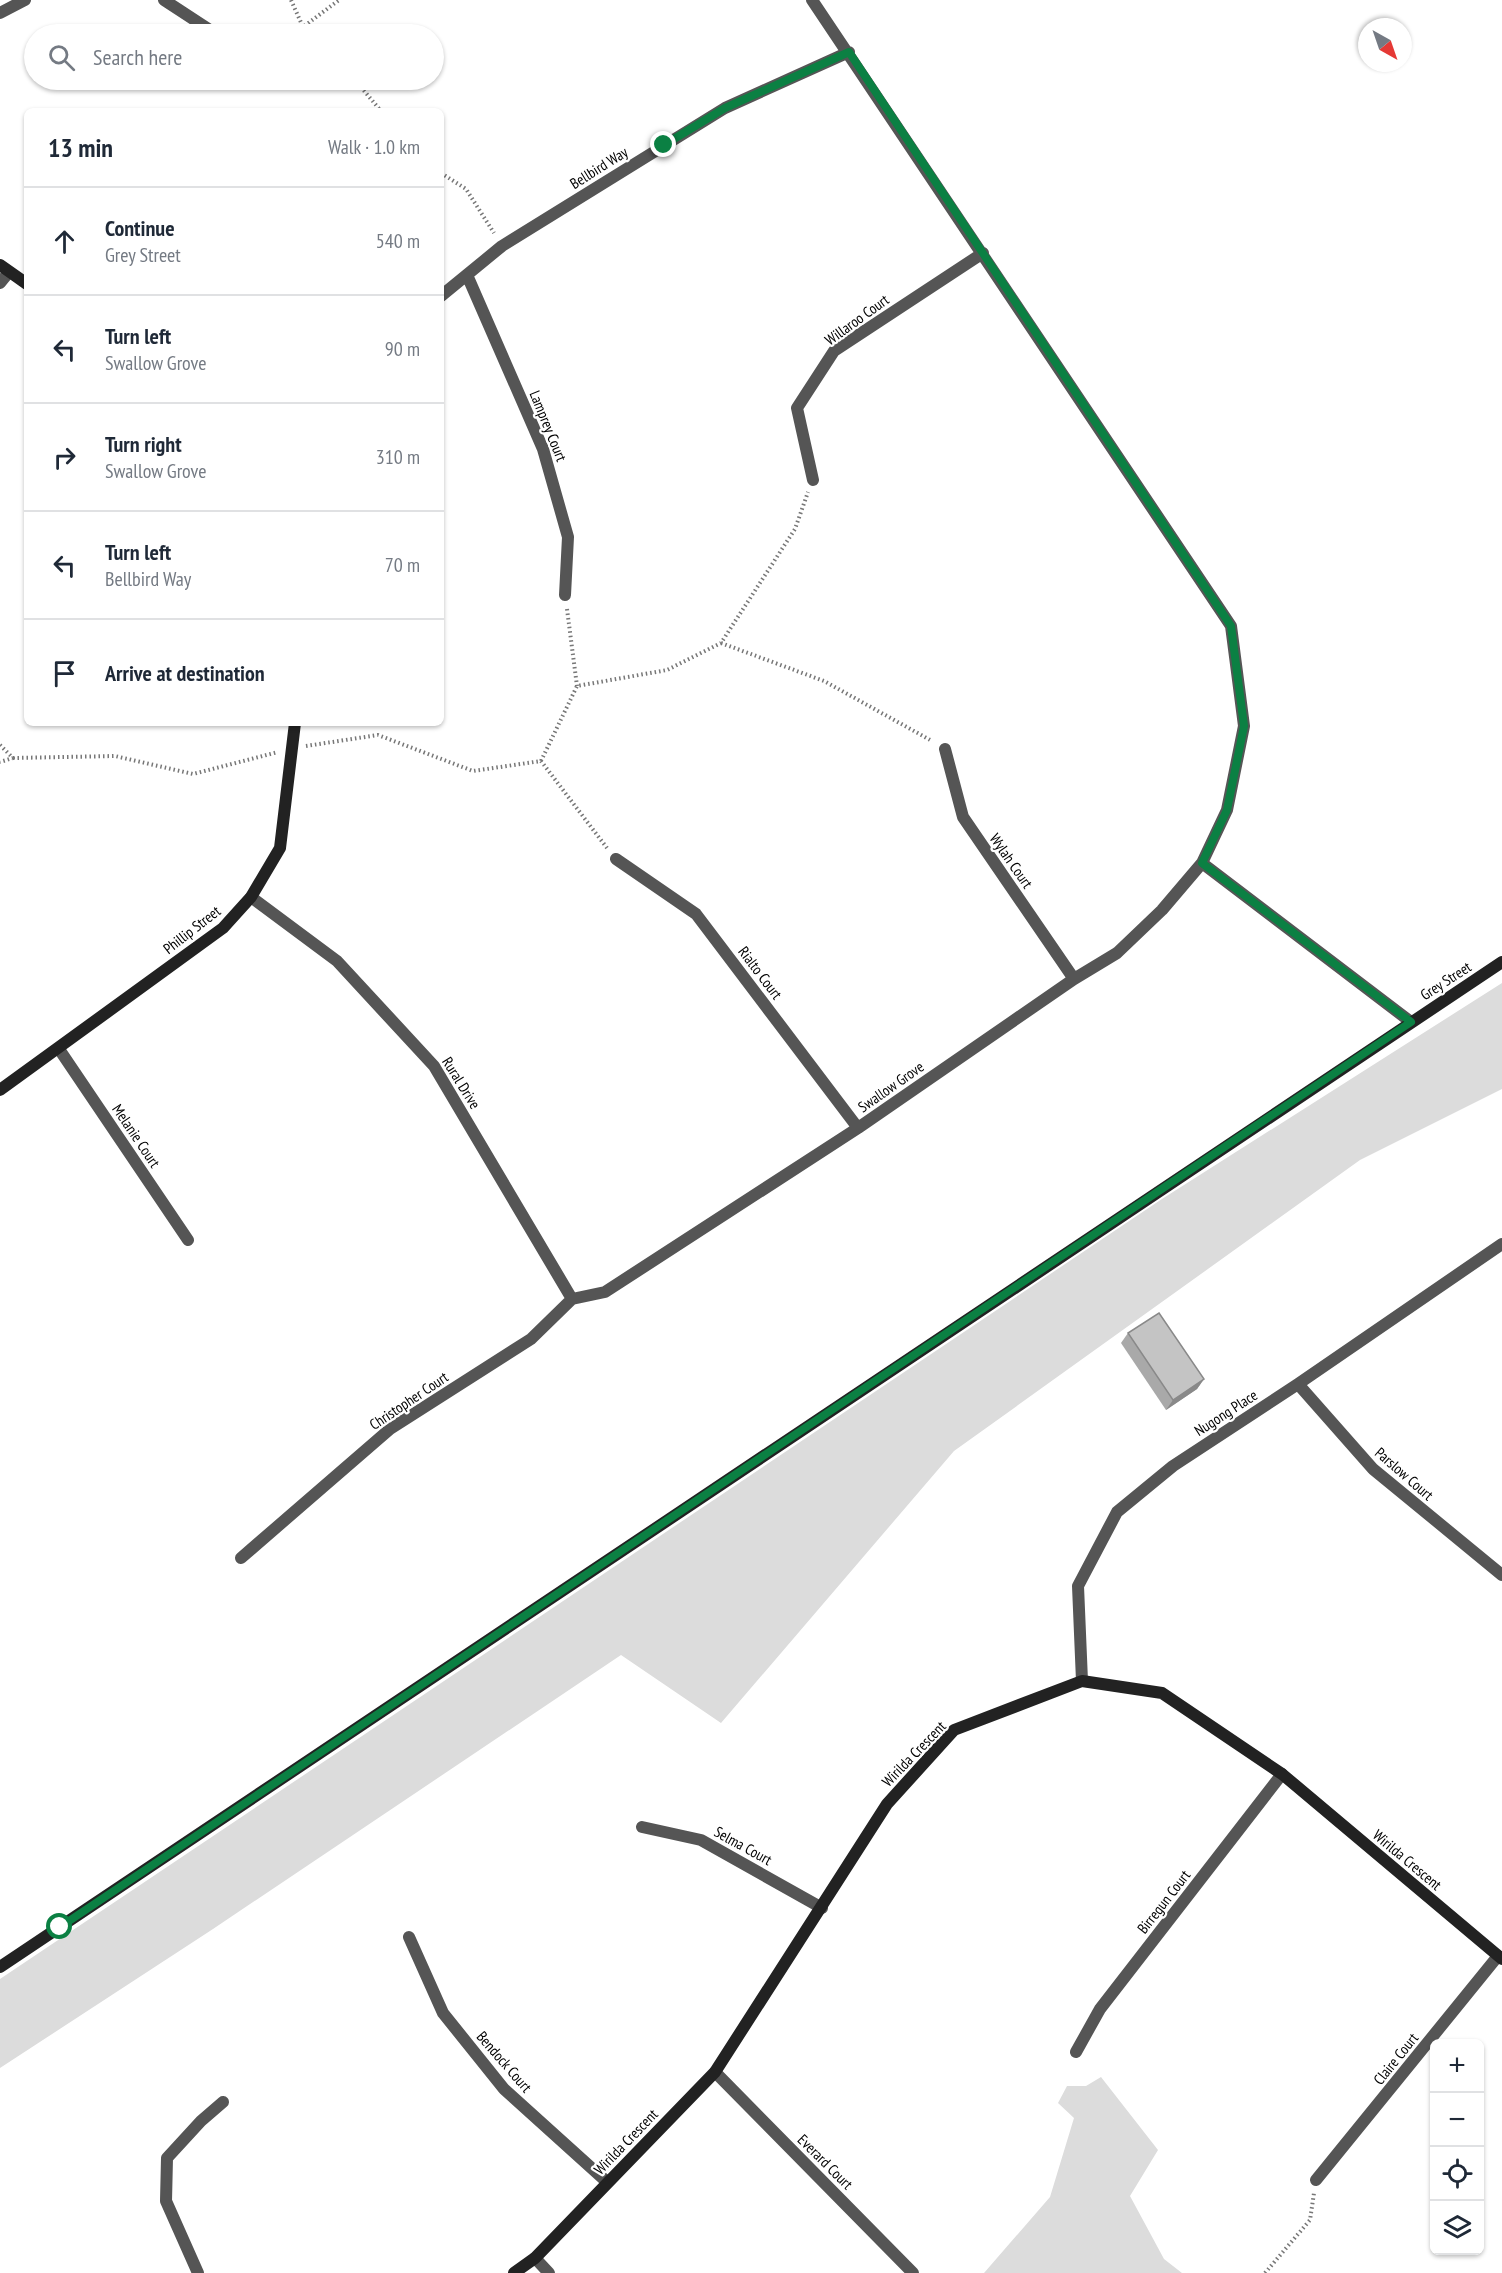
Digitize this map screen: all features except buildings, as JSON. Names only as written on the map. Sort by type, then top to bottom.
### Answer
[{"type":"street","points":[[0,13],[25,0]]},
{"type":"street","points":[[164,0],[201,24]]},
{"type":"street","name":"Swallow Grove","points":[[572,1299],[605,1292],[858,1128],[1074,979],[1117,953],[1162,910],[1202,863],[1227,810],[1244,726],[1231,626],[849,52],[812,0]]},
{"type":"street","name":"Bellbird Way","points":[[444,293],[502,246],[725,108],[849,52]]},
{"type":"street","name":"Willaroo Court","points":[[813,480],[797,408],[834,351],[982,253]]},
{"type":"street","points":[[0,283],[5,268],[24,282]]},
{"type":"street","name":"Lamprey Court","points":[[466,275],[543,449],[568,537],[565,596]]},
{"type":"street","name":"Phillip Street","points":[[0,1090],[223,928],[251,897],[280,849],[295,726]]},
{"type":"street","name":"Wylah Court","points":[[945,749],[963,817],[1074,979]]},
{"type":"street","name":"Rialto Court","points":[[616,859],[696,914],[858,1128]]},
{"type":"street","points":[[1202,863],[1411,1022]]},
{"type":"street","name":"Rural Drive","points":[[251,897],[337,961],[434,1066],[572,1299]]},
{"type":"street","name":"Grey Street","points":[[0,1967],[1502,963]]},
{"type":"street","name":"Melanie Court","points":[[59,1049],[188,1240]]},
{"type":"street","name":"Nugong Place","points":[[1082,1681],[1078,1586],[1117,1512],[1173,1466],[1298,1384],[1502,1244]]},
{"type":"street","name":"Christopher Court","points":[[241,1558],[390,1429],[531,1339],[572,1299]]},
{"type":"street","name":"Parslow Court","points":[[1298,1384],[1373,1469],[1502,1575]]},
{"type":"street","name":"Wirilda Crescent","points":[[514,2273],[535,2258],[715,2072],[822,1908],[886,1804],[954,1730],[1082,1681],[1162,1693],[1282,1774],[1500,1957]]},
{"type":"street","name":"Birregun Court","points":[[1076,2052],[1100,2009],[1282,1774]]},
{"type":"street","name":"Selma Court","points":[[642,1827],[701,1840],[822,1908]]},
{"type":"street","name":"Bendock Court","points":[[409,1937],[444,2013],[504,2089],[608,2182]]},
{"type":"street","name":"Claire Court","points":[[1316,2180],[1500,1957]]},
{"type":"street","name":"Everard Court","points":[[715,2072],[913,2273]]},
{"type":"street","points":[[198,2273],[166,2201],[167,2158],[201,2121],[223,2102]]},
{"type":"street","points":[[535,2258],[549,2273]]},
{"type":"path","points":[[291,0],[302,24]]},
{"type":"path","points":[[307,24],[339,0]]},
{"type":"path","points":[[363,90],[378,108]]},
{"type":"path","points":[[444,175],[466,189],[502,246]]},
{"type":"path","points":[[577,686],[667,670],[721,643],[795,529],[813,480]]},
{"type":"path","points":[[541,761],[577,686],[565,596]]},
{"type":"path","points":[[721,643],[824,681],[945,749]]},
{"type":"path","points":[[0,762],[13,758],[115,756],[193,774],[292,748],[378,735],[473,771],[541,761]]},
{"type":"path","points":[[0,745],[13,758]]},
{"type":"path","points":[[541,761],[616,859]]},
{"type":"path","points":[[1265,2273],[1310,2220],[1316,2180]]},
{"type":"shaded area","points":[[1502,983],[1502,1089],[1360,1160],[954,1451],[721,1723],[621,1655],[213,1929],[0,2068],[0,1979],[1162,1199]]},
{"type":"shaded area","points":[[1101,2077],[1158,2150],[1130,2196],[1164,2259],[1182,2273],[984,2273],[1050,2197],[1074,2118],[1058,2103],[1067,2086],[1086,2086]]},
{"type":"route","points":[[60,1927],[1411,1022],[1202,863],[1227,810],[1244,726],[1231,626],[849,52],[725,108],[664,145]]}]
